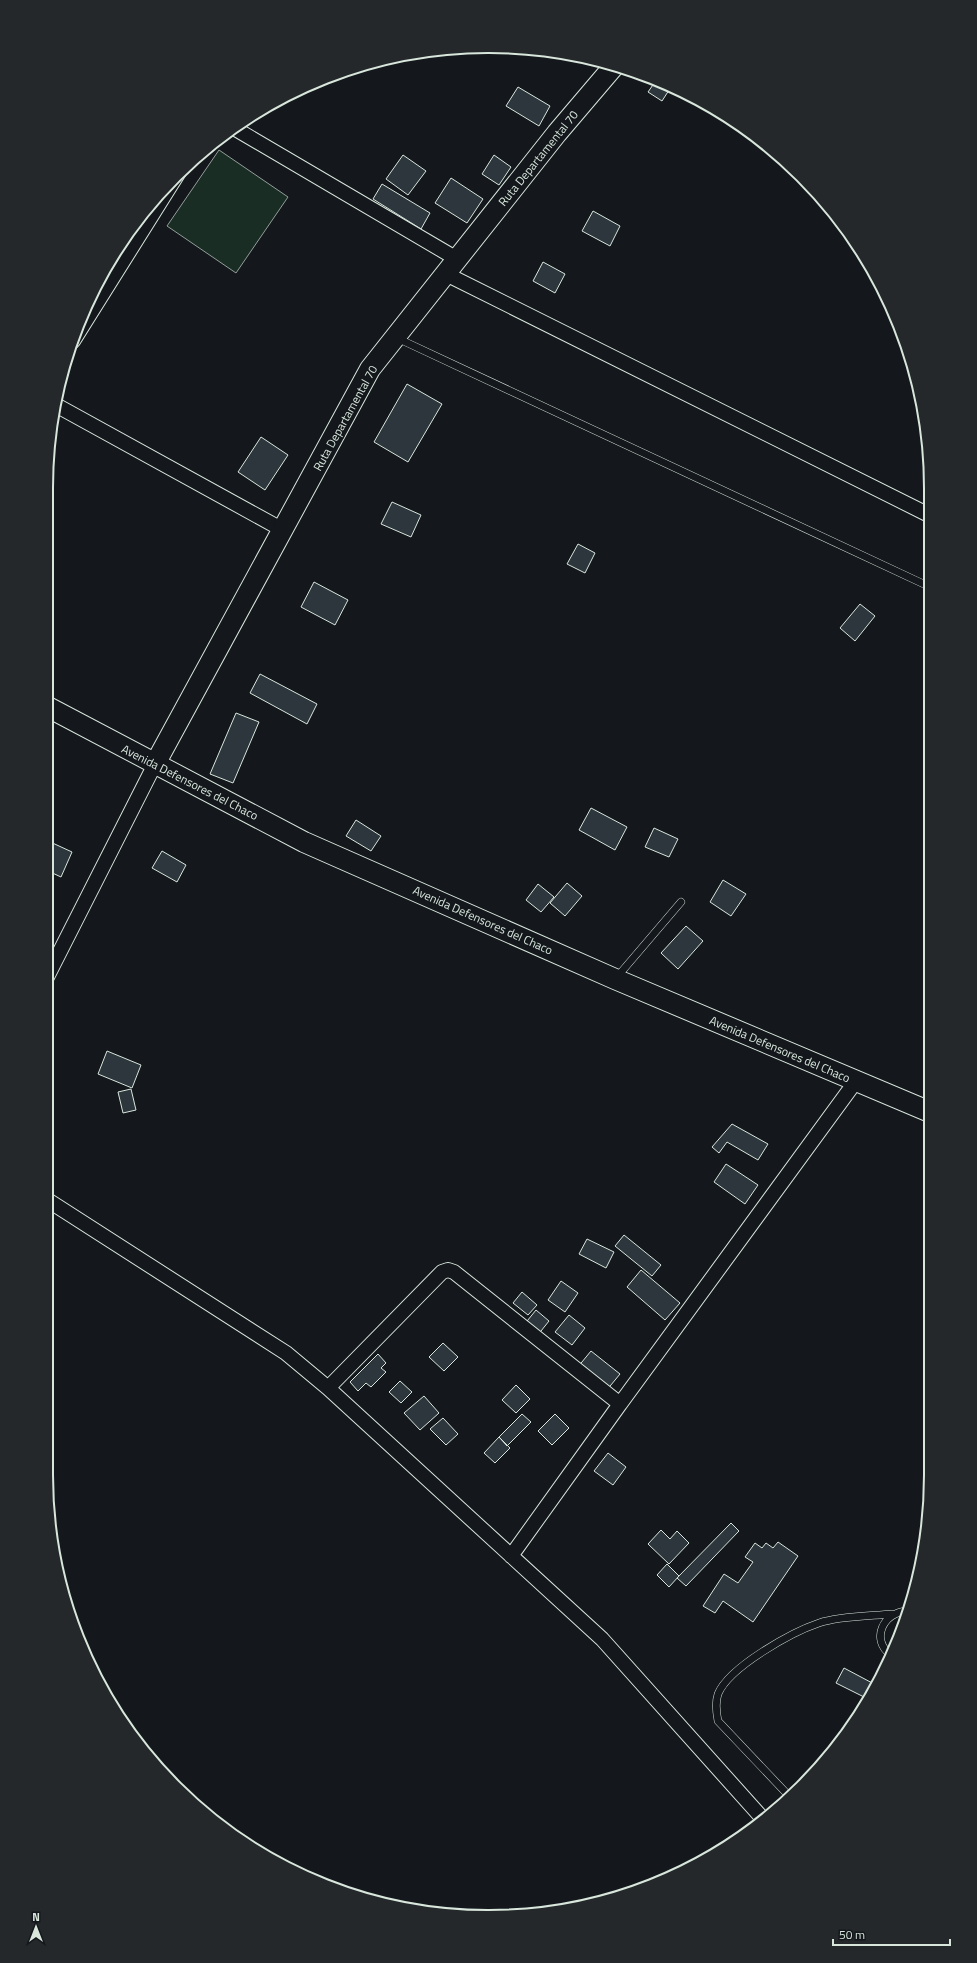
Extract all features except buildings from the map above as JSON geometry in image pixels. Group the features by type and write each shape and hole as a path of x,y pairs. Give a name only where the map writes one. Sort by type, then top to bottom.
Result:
{"main road":[{"name":"Ruta Departamental 70","path":"155,764 370,369 557,133 610,71"},
{"name":"Avenida Defensores del Chaco","path":"53,710 304,842 615,979 856,1081 924,1107"}],"street":[{"path":"239,131 451,267 924,512"},
{"path":"89,315 160,202"},
{"path":"60,408 283,530"},
{"path":"53,965 155,764"},
{"path":"511,1556 856,1081"},
{"path":"53,1203 286,1353 328,1388 602,1639 760,1815"},
{"path":"328,1388 442,1272 448,1270 454,1272 620,1404"}],"lane":[{"path":"395,337 924,584"},
{"path":"615,979 681,902"},
{"path":"786,1792 718,1721 716,1705 719,1692 734,1671 786,1637 820,1622 902,1612"},
{"path":"887,1650 883,1645 881,1636 882,1628 886,1620 892,1614"}],"green space":[{"path":"219,150 288,197 236,273 167,226"}]}
